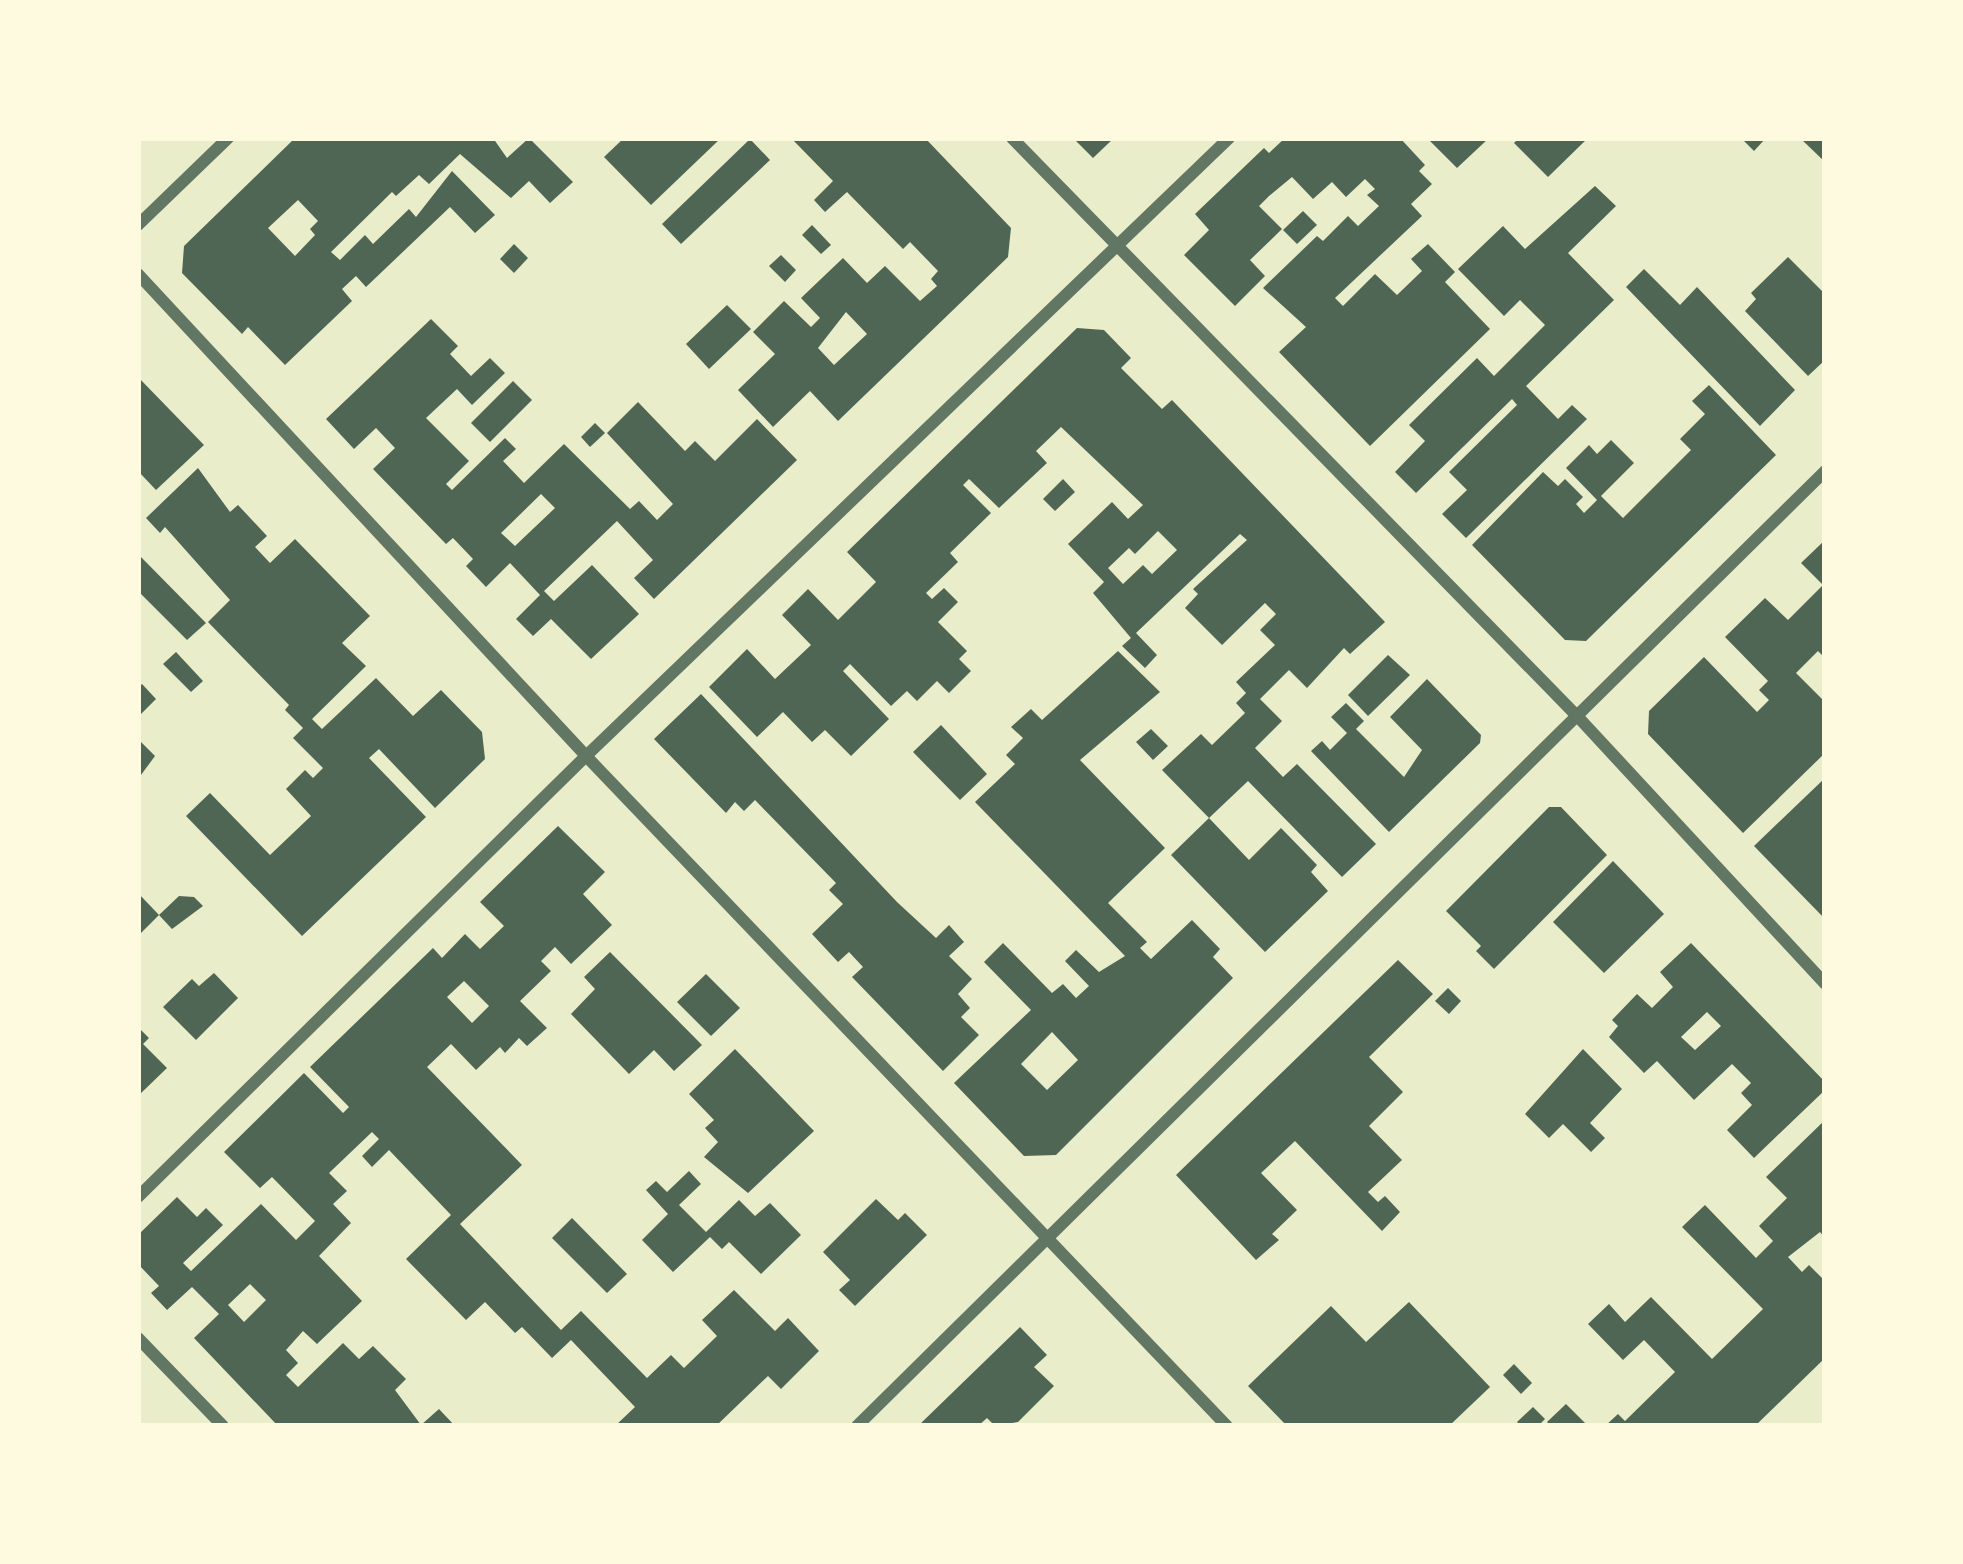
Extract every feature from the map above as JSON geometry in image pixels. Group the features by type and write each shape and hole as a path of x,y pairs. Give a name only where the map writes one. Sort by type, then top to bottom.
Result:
{"street":[{"path":"138,225 229,138"},
{"path":"1012,138 1579,718 1825,984"},
{"path":"138,1197 586,756 1229,138"},
{"path":"138,274 586,756 1227,1426"},
{"path":"857,1426 1825,471"},
{"path":"138,1338 223,1426"}],"building":[{"path":"295,138 493,138 507,158 529,138 573,182 550,203 529,181 511,198 460,154 429,184 419,175 396,196 392,192 331,252 340,260 365,235 373,244 409,209 416,217 452,171 495,215 475,233 450,207 366,287 356,276 342,289 352,301 285,365 248,327 242,334 182,273 184,246","holes":["298,200 318,221 310,229 315,235 295,256 268,228"]},
{"path":"624,138 721,138 651,205 604,157"},
{"path":"791,138 925,138 1011,228 1008,257 838,421 810,391 773,427 738,390 775,354 753,332 784,301 811,327 820,318 801,298 843,258 867,283 885,266 920,301 937,286 931,279 938,271 910,242 903,249 847,192 825,212 814,200 833,181","holes":["846,312 867,334 834,365 818,348"]},
{"path":"1073,138 1114,138 1093,158"},
{"path":"1285,138 1400,138 1425,165 1419,171 1432,184 1411,204 1422,216 1335,298 1343,306 1375,274 1397,295 1422,271 1411,259 1428,244 1455,272 1445,282 1490,329 1370,446 1279,352 1306,327 1263,288 1317,236 1323,241 1348,216 1358,226 1379,206 1367,195 1375,189 1365,179 1346,197 1332,182 1313,199 1292,177 1269,196 1259,206 1282,229 1250,260 1265,276 1235,306 1184,255 1209,230 1195,214 1264,148 1269,153"},
{"path":"1427,138 1489,138 1457,168"},
{"path":"1519,138 1588,138 1548,177 1514,143"},
{"path":"1741,138 1766,138 1754,151"},
{"path":"1800,138 1825,138 1825,162"},
{"path":"750,139 770,160 681,244 662,224"},
{"path":"1595,186 1616,206 1568,253 1614,300 1526,386 1558,419 1572,405 1587,419 1466,538 1442,514 1467,490 1449,472 1517,405 1512,399 1416,493 1395,472 1425,441 1409,425 1477,358 1494,376 1545,325 1520,300 1504,316 1458,269 1503,226 1525,249"},
{"path":"1303,211 1317,225 1297,244 1283,230"},
{"path":"812,225 831,245 821,254 802,235"},
{"path":"514,244 528,258 514,273 500,259"},
{"path":"781,255 796,270 785,282 769,266"},
{"path":"1788,257 1825,294 1825,360 1808,376 1745,311 1756,299 1751,293"},
{"path":"1644,269 1680,305 1697,287 1795,390 1760,426 1626,287"},
{"path":"727,305 751,329 709,369 686,344"},
{"path":"431,319 458,346 450,354 471,376 490,358 505,373 472,405 457,389 426,418 469,461 446,484 452,490 505,438 516,449 503,461 524,483 564,444 630,509 639,501 657,520 673,504 607,433 638,402 685,451 695,441 715,461 757,419 797,460 654,599 634,578 653,560 617,521 544,591 554,601 592,565 639,614 591,659 551,619 533,636 516,619 540,595 510,563 486,587 466,566 473,559 453,538 446,544 373,469 395,448 376,428 354,449 326,419","holes":["541,494 555,508 515,546 501,533"]},
{"path":"1077,328 1104,330 1131,358 1121,368 1162,409 1172,400 1385,622 1350,654 1344,648 1307,688 1289,670 1260,699 1282,721 1255,748 1283,777 1297,764 1376,844 1342,877 1248,781 1209,818 1162,770 1201,734 1212,745 1245,713 1236,703 1246,693 1236,682 1275,645 1260,630 1276,614 1265,603 1222,645 1185,608 1198,594 1193,589 1247,540 1240,534 1136,633 1157,655 1145,668 1122,646 1131,638 1093,593 1104,582 1068,544 1112,502 1128,519 1143,505 1061,427 1036,451 1047,463 999,508 969,479 963,485 991,513 950,553 958,562 926,593 932,599 944,588 958,602 938,622 967,651 959,659 971,671 949,693 937,681 917,701 907,691 891,706 850,664 843,671 889,719 851,756 825,730 812,742 783,712 757,737 709,687 747,649 775,679 811,645 782,615 808,589 838,620 876,582 847,552","holes":["1158,531 1177,550 1152,574 1143,565 1123,584 1108,568 1129,548 1135,554"]},
{"path":"138,377 204,445 156,490 138,471"},
{"path":"513,381 532,400 490,442 471,423"},
{"path":"1709,385 1776,455 1586,641 1565,640 1472,545 1543,472 1558,486 1565,479 1583,497 1576,504 1584,513 1597,500 1566,468 1589,445 1597,454 1611,440 1634,463 1601,496 1623,518 1691,450 1680,439 1705,414 1692,401"},
{"path":"595,423 605,433 590,447 581,437"},
{"path":"198,468 230,512 238,505 267,536 255,547 270,563 295,539 370,616 342,643 366,666 312,719 322,729 376,678 413,716 441,690 482,732 485,759 435,808 379,749 369,758 426,817 302,936 186,816 210,793 270,855 311,816 286,789 305,770 313,778 323,768 293,738 303,728 285,710 289,705 208,622 230,600 165,527 160,533 146,518"},
{"path":"1063,479 1075,492 1055,511 1043,499"},
{"path":"1825,540 1825,658 1818,651 1796,673 1825,702 1825,753 1743,833 1648,734 1649,711 1704,657 1757,712 1769,700 1759,690 1768,681 1725,637 1765,598 1788,620 1823,585 1801,563"},
{"path":"138,554 206,623 187,640 138,591"},
{"path":"1118,651 1160,692 1080,760 1165,848 1108,903 1147,942 1140,948 1151,959 1192,920 1220,949 1213,957 1233,978 1056,1155 1024,1156 954,1083 1031,1010 984,962 1003,943 1052,993 1063,984 1076,998 1089,986 1065,961 1076,950 1099,972 1125,956 975,802 1015,764 1006,755 1023,738 1011,727 1031,709 1042,720","holes":["1052,1032 1078,1060 1047,1090 1021,1064"]},
{"path":"176,652 203,681 191,692 163,664"},
{"path":"1388,655 1410,675 1368,716 1348,695"},
{"path":"1427,679 1481,735 1480,743 1389,832 1311,751 1322,741 1330,750 1347,733 1331,717 1346,703 1364,721 1356,729 1404,777 1422,750 1390,717"},
{"path":"142,684 156,699 138,717 138,688"},
{"path":"701,694 897,902 936,938 949,925 964,942 949,956 972,979 958,994 970,1008 961,1017 979,1035 943,1071 852,977 863,967 849,952 838,962 812,934 843,904 829,890 836,883 755,800 744,811 735,802 726,813 654,739"},
{"path":"941,725 987,774 960,800 913,752"},
{"path":"1151,729 1168,746 1153,760 1136,742"},
{"path":"138,739 155,756 138,779"},
{"path":"1825,778 1825,919 1754,846"},
{"path":"1549,807 1561,807 1607,855 1494,969 1476,951 1481,946 1446,911"},
{"path":"1209,818 1249,860 1281,828 1317,865 1311,872 1328,891 1265,952 1171,855"},
{"path":"558,826 605,872 583,894 612,925 571,964 555,947 541,961 551,971 520,1001 547,1028 527,1046 519,1038 505,1053 500,1047 476,1070 451,1044 427,1067 522,1165 460,1224 561,1330 581,1311 647,1378 671,1355 684,1368 717,1336 702,1320 734,1290 775,1331 788,1318 819,1351 781,1389 768,1376 716,1426 615,1426 635,1407 571,1340 552,1358 522,1327 515,1333 485,1302 466,1320 406,1259 451,1215 389,1150 372,1167 362,1156 379,1139 372,1132 329,1173 347,1191 333,1204 351,1223 319,1256 362,1301 317,1344 303,1331 286,1350 298,1363 286,1375 298,1387 343,1343 359,1359 373,1346 406,1379 395,1390 421,1425 439,1409 455,1426 278,1426 194,1338 219,1314 192,1287 167,1310 151,1293 159,1286 138,1264 138,1235 177,1197 197,1217 206,1208 223,1225 183,1263 191,1271 261,1204 296,1240 315,1221 272,1177 260,1188 224,1152 304,1073 343,1113 349,1107 310,1067 433,948 442,958 465,934 480,949 504,926 480,902","holes":["464,981 489,1006 472,1023 447,997","250,1284 266,1300 244,1322 228,1305"]},
{"path":"1613,861 1664,914 1604,973 1553,922"},
{"path":"138,893 159,915 138,936"},
{"path":"179,896 194,897 203,906 172,929 159,915"},
{"path":"1691,943 1825,1082 1825,1090 1754,1158 1727,1130 1752,1105 1741,1093 1751,1083 1732,1064 1694,1100 1657,1061 1644,1073 1609,1037 1618,1026 1612,1020 1637,994 1652,1008 1673,987 1660,972","holes":["1707,1012 1721,1026 1695,1050 1681,1037"]},
{"path":"610,952 702,1045 674,1071 654,1050 629,1074 571,1014 595,989 584,977"},
{"path":"1398,960 1433,994 1369,1057 1403,1092 1369,1126 1402,1160 1368,1192 1378,1202 1385,1196 1400,1212 1382,1231 1295,1141 1261,1173 1297,1210 1272,1234 1279,1240 1256,1260 1176,1175"},
{"path":"214,973 238,998 196,1040 163,1007 192,979 199,986"},
{"path":"706,974 740,1008 711,1036 677,1002"},
{"path":"1448,988 1461,1001 1449,1014 1435,1001"},
{"path":"138,1027 149,1038 143,1044 167,1068 138,1096"},
{"path":"735,1049 814,1131 748,1193 704,1157 718,1142 705,1128 714,1120 689,1094"},
{"path":"1583,1049 1622,1089 1590,1123 1605,1138 1591,1152 1563,1124 1549,1138 1525,1114"},
{"path":"1825,1120 1825,1238 1820,1232 1788,1257 1802,1272 1809,1265 1825,1281 1825,1358 1755,1426 1605,1426 1618,1414 1625,1421 1675,1372 1644,1340 1623,1360 1588,1324 1609,1304 1625,1322 1651,1297 1712,1359 1763,1309 1682,1227 1705,1205 1756,1258 1773,1241 1759,1226 1787,1198 1766,1177"},
{"path":"689,1171 701,1184 679,1205 706,1232 739,1200 755,1216 770,1203 801,1235 761,1274 729,1242 722,1249 710,1237 673,1272 642,1240 668,1214 646,1190 656,1181 667,1192"},
{"path":"876,1199 898,1220 905,1213 927,1235 855,1306 839,1290 850,1280 823,1252"},
{"path":"572,1218 627,1274 607,1293 552,1238"},
{"path":"1409,1302 1490,1387 1449,1426 1287,1426 1248,1386 1331,1306 1366,1342"},
{"path":"1020,1327 1047,1355 1034,1367 1054,1386 1018,1422 995,1426 987,1418 978,1426 918,1426"},
{"path":"1514,1364 1532,1383 1521,1394 1503,1375"},
{"path":"1566,1404 1588,1426 1547,1422"},
{"path":"1533,1407 1545,1419 1538,1426 1521,1426 1517,1422"}]}
